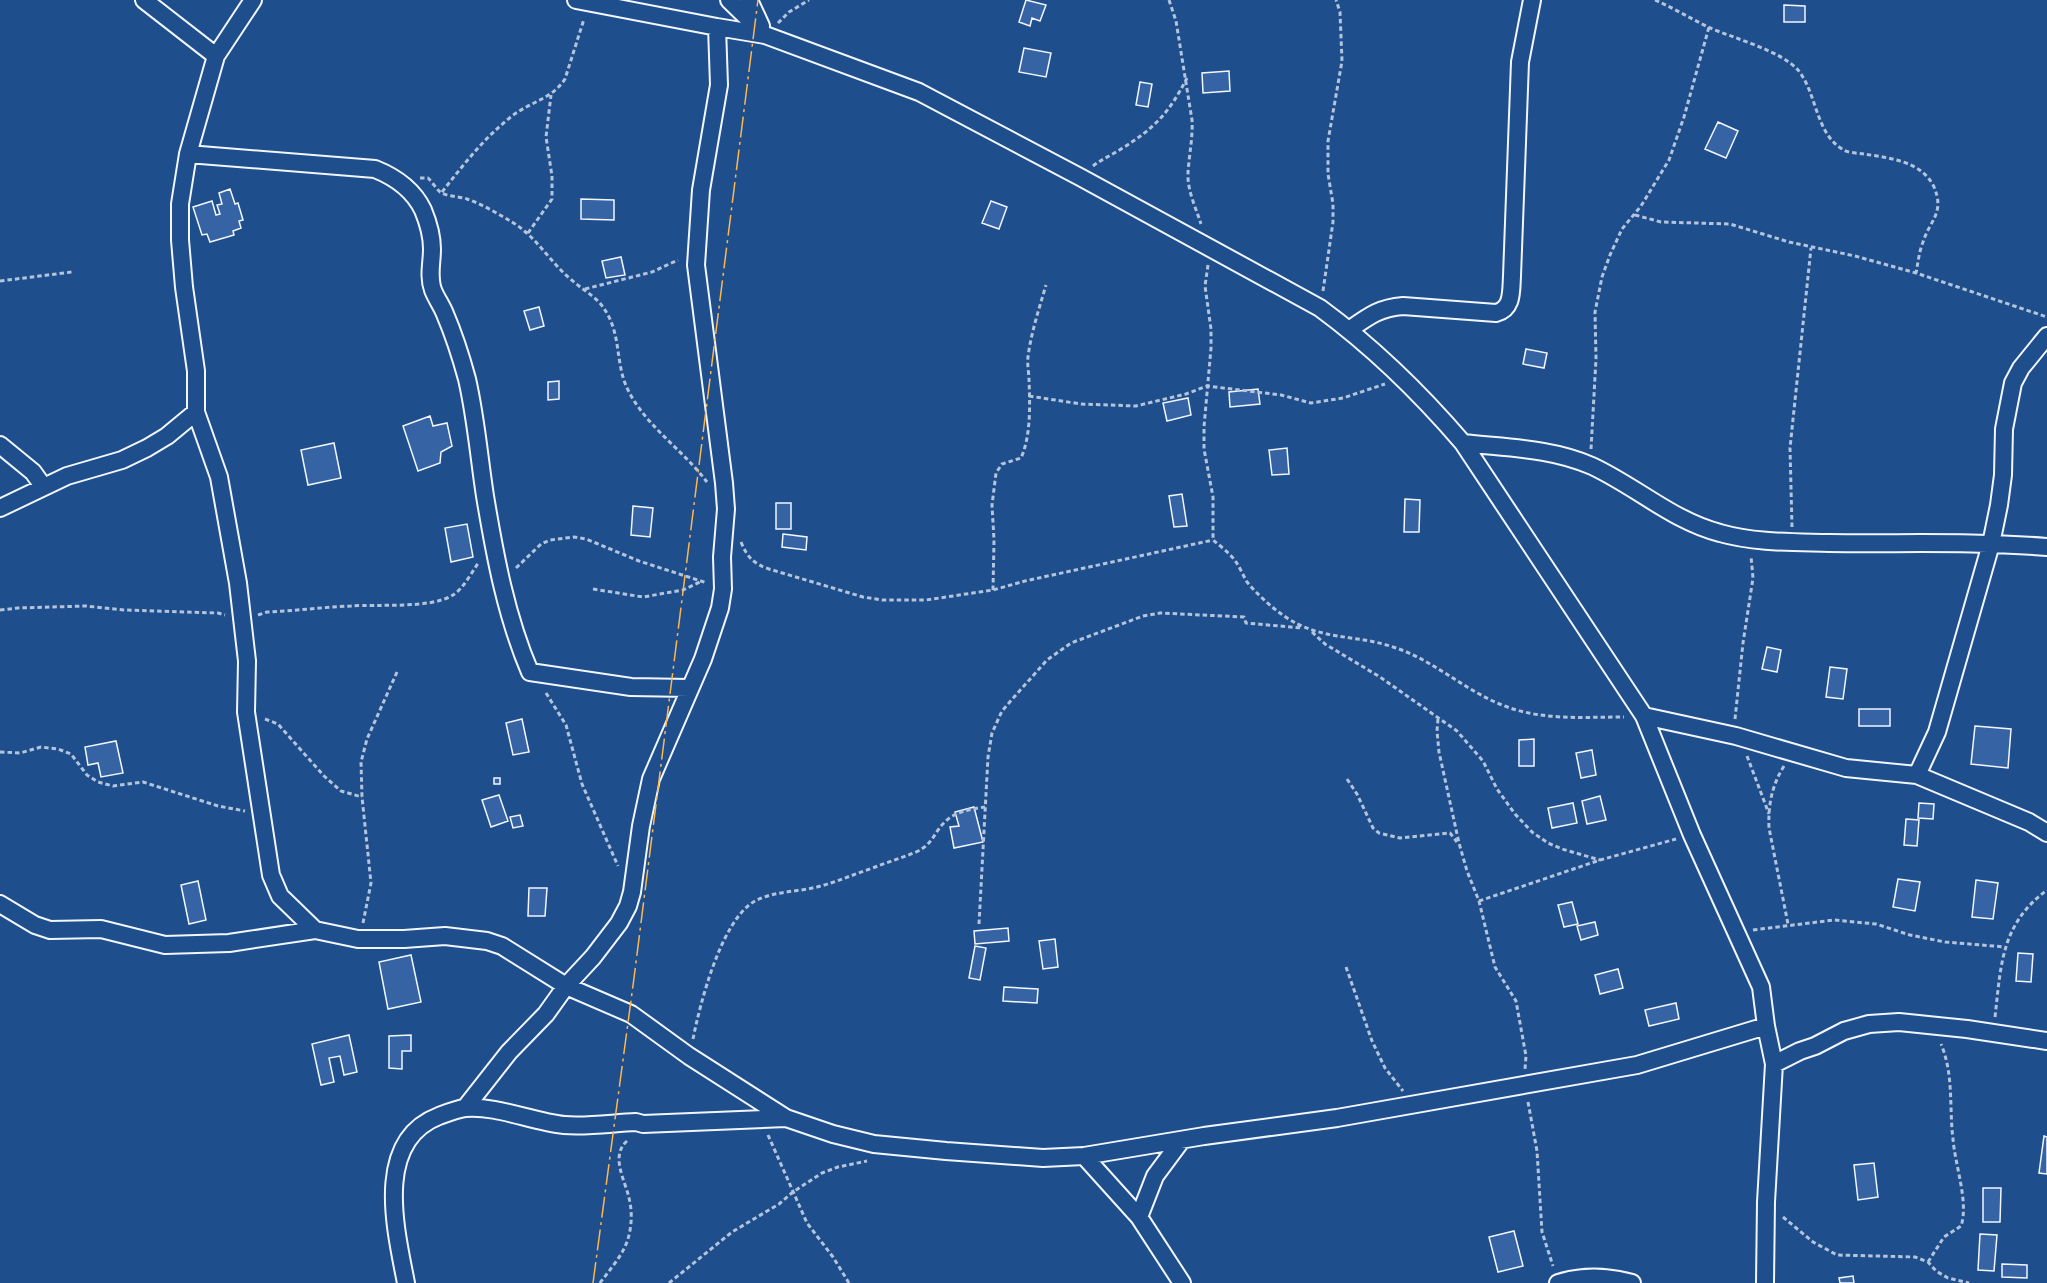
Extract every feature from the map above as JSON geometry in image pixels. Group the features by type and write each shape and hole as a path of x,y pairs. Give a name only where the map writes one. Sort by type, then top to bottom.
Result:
{"street":[{"path":"144,0 216,56"},
{"path":"253,0 216,56 188,154 180,204 180,240 196,371 196,412 219,477 231,533 247,661 246,712 271,875 280,896 315,930"},
{"path":"729,0 765,35"},
{"path":"749,0 765,35"},
{"path":"1349,330 1373,312 1388,308 1403,306 1496,314 1508,307 1512,276 1520,62 1532,0"},
{"path":"582,1 765,35 919,92 1320,308 1349,330 1436,412 1463,443 1644,717 1692,835 1761,987 1774,1064 1766,1202 1765,1283"},
{"path":"465,1108 509,1052 546,1014 566,986 593,957 619,923 632,892 641,826 651,779 703,659 720,608 723,589 723,540 726,509 700,303 696,246 701,190 718,85 717,27"},
{"path":"188,154 375,169 395,178 416,198 428,223 431,238 430,277 433,291 445,313 466,377 500,578 514,631 530,672 631,687 689,688"},
{"path":"1917,775 1937,732 1991,544 2003,475 2004,429 2013,383 2021,368 2047,336"},
{"path":"0,508 67,476 130,456 167,436 196,412"},
{"path":"1463,443 1538,451 1590,465 1630,486 1676,516 1722,534 1793,542 1867,544 1959,542 2047,547"},
{"path":"0,445 33,472 43,486"},
{"path":"1644,717 1736,736 1846,768 1917,775 2029,822 2047,833"},
{"path":"0,904 35,925 50,930 101,929 165,945 229,943 315,930 358,939 445,936 487,941 502,946 566,986 631,1014 689,1056 786,1118 833,1134 874,1144 1043,1158 1084,1156 1227,1132 1337,1118 1523,1086 1637,1065 1766,1026"},
{"path":"1774,1064 1844,1031 1869,1024 1899,1022 2047,1041"},
{"path":"406,1283 394,1210 393,1187 402,1152 413,1133 427,1121 465,1108 505,1112 563,1125 583,1126 636,1122 643,1124 695,1120 786,1118"},
{"path":"1138,1217 1155,1176 1181,1141"},
{"path":"1084,1156 1138,1217 1182,1283"},
{"path":"1558,1283 1596,1276 1616,1278 1632,1283"}],"path":[{"path":"765,35 789,12 809,0"},
{"path":"1168,0 1176,21 1187,78 1193,135 1188,174 1189,189 1211,248 1205,286 1211,329 1204,449 1213,497 1213,540 1235,560 1247,581 1261,597 1304,628"},
{"path":"1320,308 1333,222 1333,204 1328,174 1328,141 1342,61 1341,21 1336,0"},
{"path":"1655,0 1709,27 1777,56 1797,69 1806,84 1824,128 1843,150 1892,158 1928,176 1934,187 1939,209 1922,243 1916,273"},
{"path":"442,193 488,136 521,109 551,95 566,79 582,1"},
{"path":"1590,465 1596,358 1594,332 1602,277 1622,229 1670,160 1709,27"},
{"path":"1080,177 1159,121 1187,78"},
{"path":"528,233 552,199 552,176 546,137 551,95"},
{"path":"395,178 428,178 442,193 467,199 511,222 528,233 550,260 600,303 616,335 619,361 627,389 636,405 664,438 700,473 726,509"},
{"path":"1634,214 1661,222 1730,224 1771,238 1855,256 1916,273 2047,317"},
{"path":"585,289 652,272 687,255 696,246"},
{"path":"1793,542 1790,448 1811,248"},
{"path":"0,281 72,272"},
{"path":"993,590 992,506 996,473 1002,464 1021,458 1023,454 1029,396 1028,359 1046,285"},
{"path":"1029,396 1081,404 1136,406 1208,386 1281,395 1311,403 1343,398 1401,379"},
{"path":"500,578 520,565 541,544 550,540 574,537 586,539 639,561 723,589"},
{"path":"1746,537 1750,548 1753,578 1736,698 1736,736 1749,761 1769,814"},
{"path":"741,540 746,556 758,565 863,597 882,600 926,600 993,590 1213,540"},
{"path":"0,610 86,606 218,614 243,620 267,612 418,604 452,596 460,589 480,561"},
{"path":"593,589 643,597 683,590 701,582"},
{"path":"979,924 990,745 992,733 1002,711 1047,660 1071,642 1143,616 1160,613 1244,617 1246,623 1304,628 1393,647 1429,664 1501,705 1531,714 1558,718 1644,717"},
{"path":"1311,630 1325,644 1380,677 1457,731 1483,761 1497,789 1532,832 1562,849 1600,860"},
{"path":"358,939 371,883 362,797 362,762 367,739 398,672"},
{"path":"530,672 544,688 566,725 582,784 607,845 632,892"},
{"path":"246,712 278,724 324,776 341,791 362,797"},
{"path":"1438,719 1439,752 1459,843 1479,901 1495,967 1516,1001 1520,1018 1526,1056 1523,1086 1532,1116 1537,1151 1542,1232 1558,1283"},
{"path":"0,752 20,753 41,747 58,749 71,754 87,775 98,782 113,786 143,782 261,817"},
{"path":"1788,924 1769,828 1769,814 1775,783 1793,752"},
{"path":"1347,779 1357,794 1373,828 1379,833 1400,838 1450,833 1459,843"},
{"path":"689,1056 698,1015 714,964 726,936 755,901 844,880 915,852 930,844 941,826 955,815 985,807"},
{"path":"1479,901 1600,860 1692,835"},
{"path":"1994,1034 2000,966 2005,947 2032,901 2047,890"},
{"path":"1736,933 1788,924 1834,920 1876,924 1925,938 2005,947"},
{"path":"1346,967 1372,1041 1385,1068 1413,1104"},
{"path":"1928,1262 1944,1237 1960,1226 1964,1210 1953,1139 1952,1097 1947,1060 1939,1039 1929,1025"},
{"path":"760,1120 807,1223 833,1257 849,1283"},
{"path":"600,1283 621,1254 629,1236 632,1217 619,1162 620,1152 622,1144 644,1129 643,1124"},
{"path":"669,1283 732,1232 779,1204 822,1173 870,1160"},
{"path":"1766,1202 1813,1242 1837,1255 1915,1257 1928,1262 1936,1271 1948,1278 1969,1283"}],"building":[{"path":"1026,0 1046,5 1040,21 1032,18 1030,26 1019,22"},
{"path":"1784,5 1805,6 1805,22 1784,22"},
{"path":"1024,48 1051,53 1046,77 1019,72"},
{"path":"1229,71 1230,91 1203,93 1202,73"},
{"path":"1140,82 1152,84 1148,107 1136,105"},
{"path":"1718,122 1738,131 1726,158 1705,149"},
{"path":"230,189 235,204 238,203 243,220 239,221 241,228 233,231 234,235 210,242 207,234 202,235 193,207 212,201 216,215 220,214 217,205 222,204 219,193"},
{"path":"581,199 614,200 614,220 581,219"},
{"path":"991,201 1007,207 999,229 982,223"},
{"path":"621,257 625,275 606,278 602,261"},
{"path":"539,307 544,326 530,330 524,311"},
{"path":"1526,349 1547,353 1544,368 1523,364"},
{"path":"559,381 559,399 548,400 548,382"},
{"path":"1258,389 1260,404 1230,407 1229,392"},
{"path":"1188,398 1191,415 1167,421 1163,403"},
{"path":"430,416 433,426 447,423 452,446 441,452 440,463 418,471 403,426"},
{"path":"334,443 341,478 308,485 301,450"},
{"path":"1287,448 1289,474 1272,475 1269,450"},
{"path":"1182,494 1187,526 1174,527 1169,496"},
{"path":"1405,499 1420,500 1419,532 1404,532"},
{"path":"776,503 791,503 791,529 776,529"},
{"path":"633,506 653,508 650,537 631,535"},
{"path":"467,524 473,557 451,562 445,528"},
{"path":"783,534 807,537 806,550 782,547"},
{"path":"1767,647 1781,650 1777,672 1762,669"},
{"path":"1830,667 1847,669 1843,699 1826,697"},
{"path":"1859,709 1890,709 1890,726 1859,726"},
{"path":"522,719 529,752 513,755 506,723"},
{"path":"1975,726 2011,729 2008,768 1971,764"},
{"path":"1534,739 1534,766 1519,766 1519,740"},
{"path":"116,741 123,773 101,777 98,763 88,765 85,747"},
{"path":"1592,750 1596,775 1581,778 1576,753"},
{"path":"494,778 500,778 500,784 494,784"},
{"path":"499,795 508,821 491,827 482,800"},
{"path":"1600,796 1606,820 1587,824 1582,801"},
{"path":"1573,803 1577,823 1552,828 1548,808"},
{"path":"1919,803 1934,804 1933,819 1918,818"},
{"path":"974,807 983,842 954,848 950,827 959,826 955,812"},
{"path":"520,815 523,826 513,828 510,817"},
{"path":"1906,819 1919,820 1917,846 1904,845"},
{"path":"1898,879 1920,882 1915,911 1893,907"},
{"path":"1976,880 1998,883 1993,919 1972,917"},
{"path":"198,881 206,920 189,924 181,885"},
{"path":"529,888 547,888 545,916 528,916"},
{"path":"1572,902 1578,924 1564,927 1558,905"},
{"path":"1595,922 1598,935 1581,940 1577,926"},
{"path":"1008,928 1009,941 975,944 974,931"},
{"path":"1055,939 1058,967 1043,969 1039,941"},
{"path":"975,946 986,948 980,980 969,978"},
{"path":"2018,953 2033,954 2031,982 2016,981"},
{"path":"411,955 421,1002 388,1009 379,962"},
{"path":"1618,969 1623,988 1600,994 1595,975"},
{"path":"1004,987 1038,989 1037,1003 1003,1001"},
{"path":"1676,1003 1679,1019 1649,1026 1645,1010"},
{"path":"349,1035 357,1072 344,1075 340,1056 329,1058 334,1082 321,1085 312,1044"},
{"path":"411,1035 411,1051 402,1051 402,1069 389,1068 389,1036"},
{"path":"2044,1136 2047,1137 2047,1174 2039,1173"},
{"path":"1874,1163 1878,1197 1858,1200 1854,1165"},
{"path":"1983,1188 2001,1188 2000,1222 1983,1222"},
{"path":"1514,1231 1523,1266 1498,1272 1489,1237"},
{"path":"1980,1234 1997,1235 1994,1271 1978,1270"},
{"path":"2002,1264 2027,1265 2027,1278 2002,1277"},
{"path":"1853,1276 1854,1283 1840,1283 1839,1278"}],"power":[{"path":"593,1283 758,0"}]}
